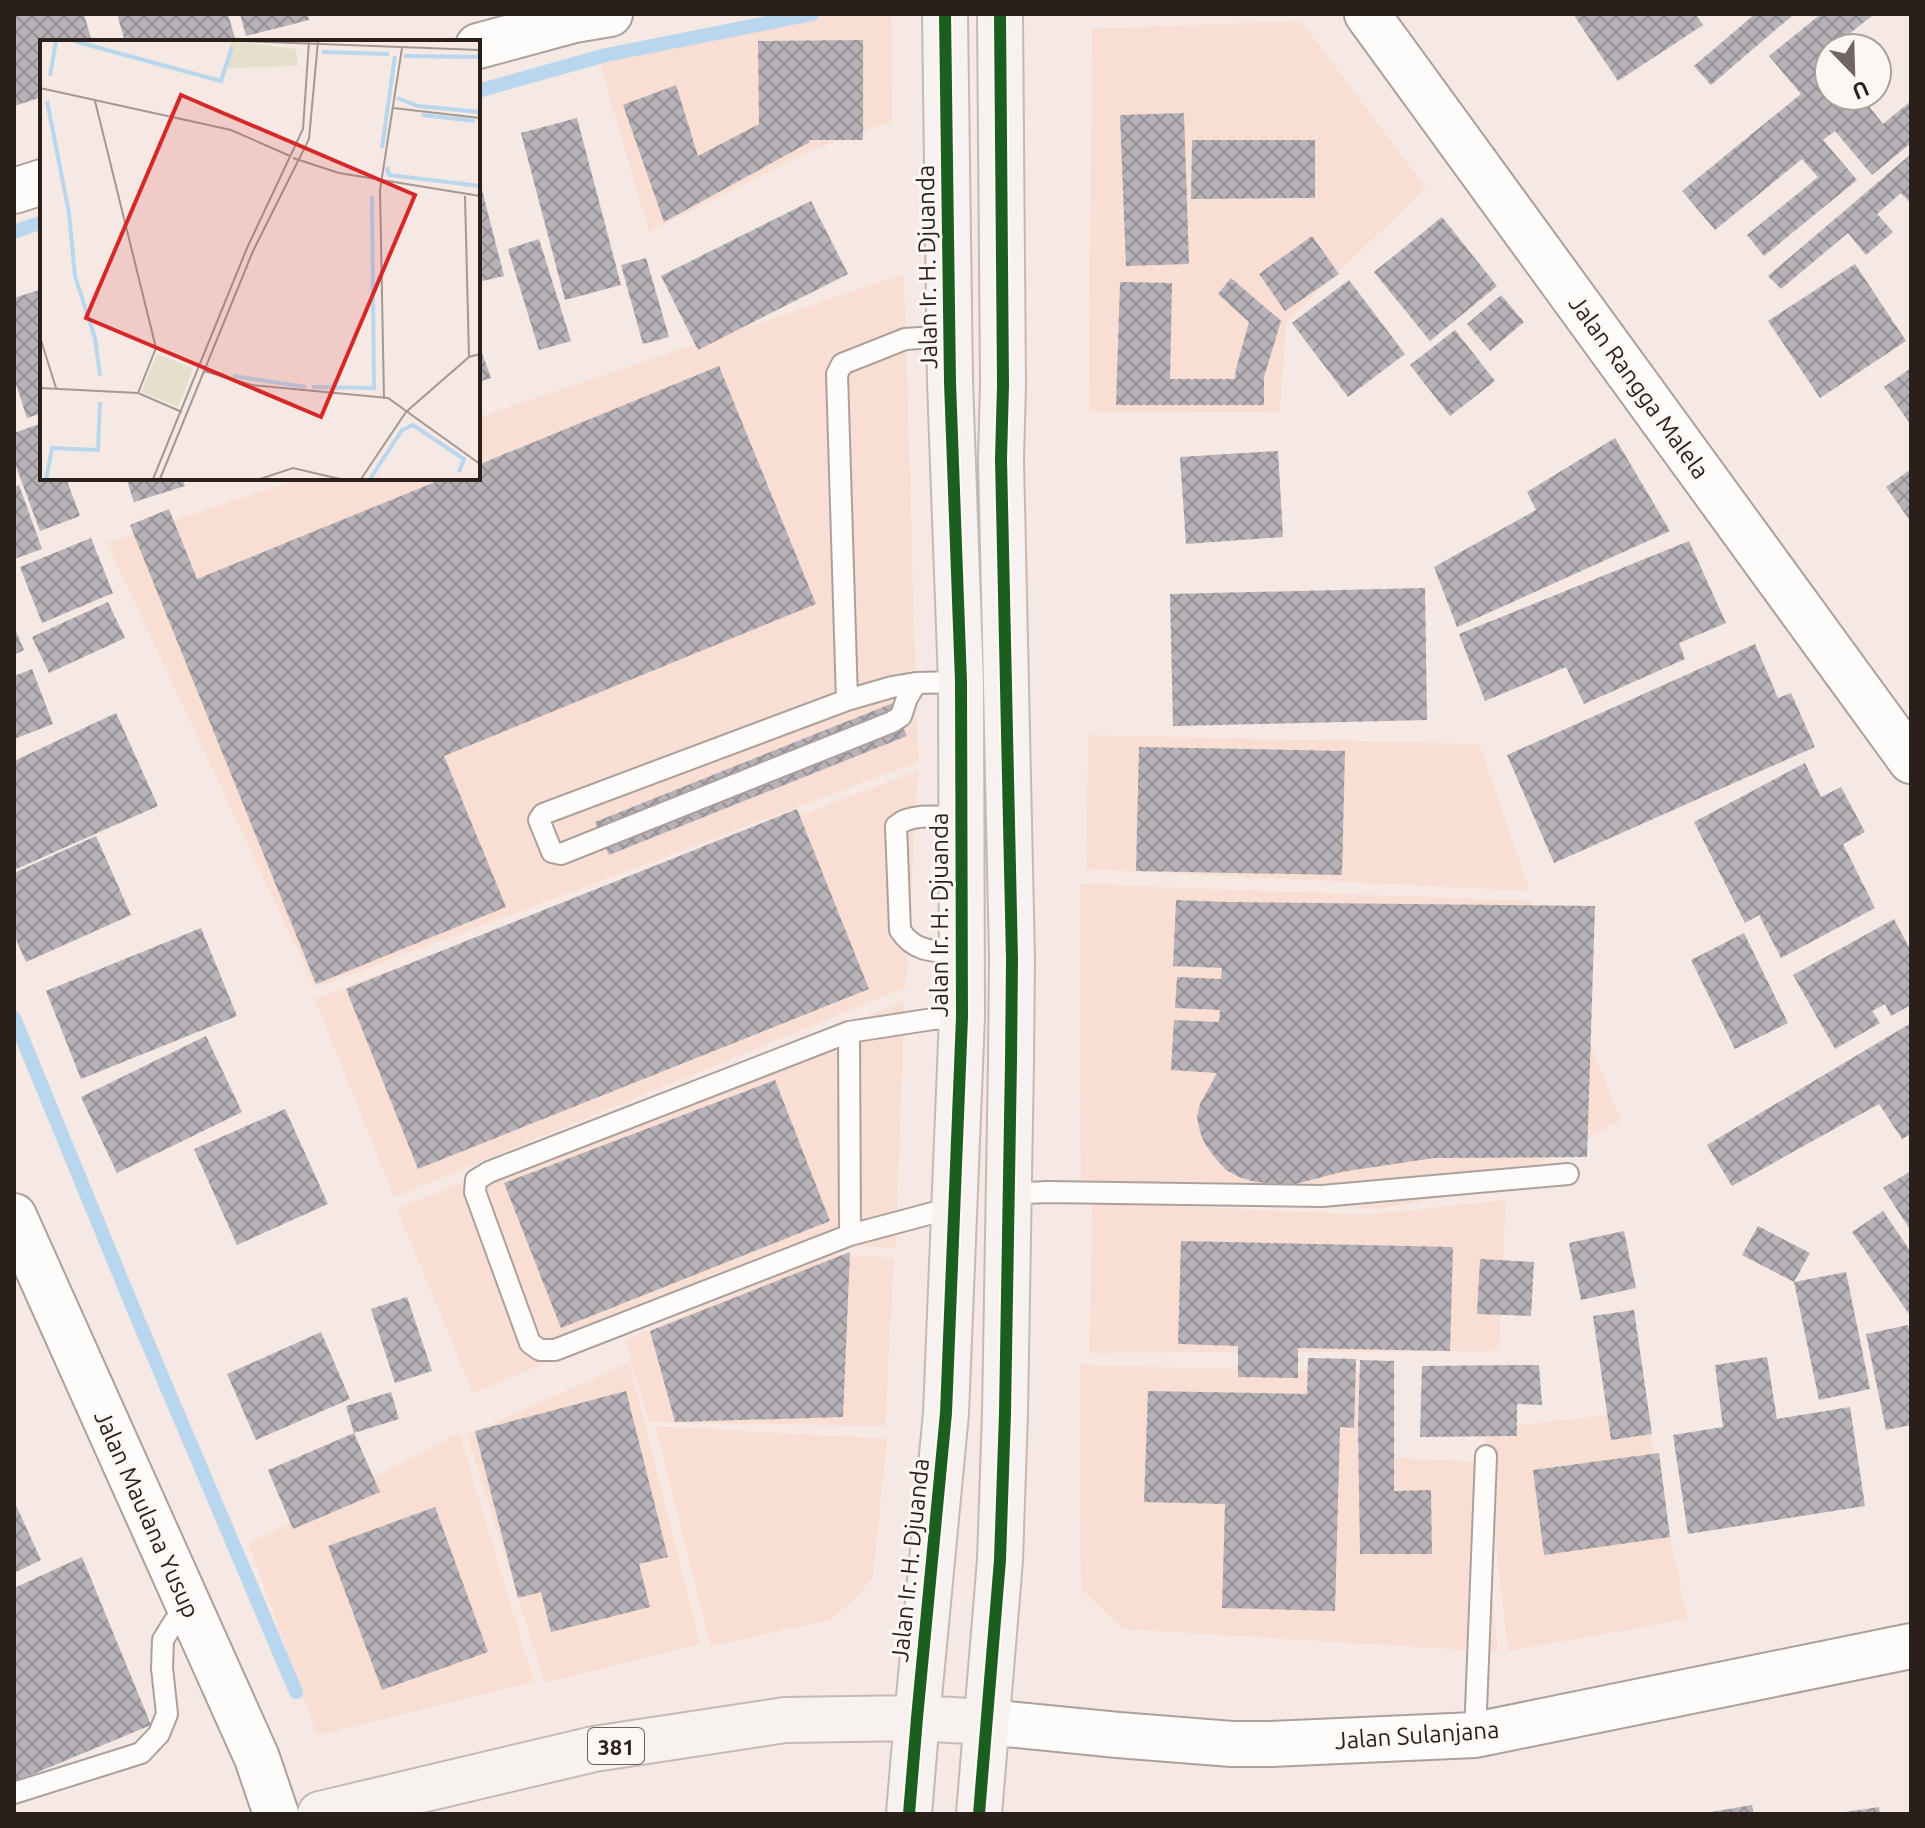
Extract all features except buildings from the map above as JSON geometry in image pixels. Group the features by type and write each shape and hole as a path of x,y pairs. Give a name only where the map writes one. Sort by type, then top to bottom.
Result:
{"main road":[{"name":"Jalan Ir. H. Djuanda","path":"909,1814 946,1413 962,1017 961,682 952,454 945,14"},
{"path":"979,1814 1000,1560 1012,959 1002,475 1000,14"},
{"name":"Jalan Sulanjana","path":"917,1718 986,1722"},
{"name":"381","path":"320,1814 443,1793 594,1749 785,1720 917,1718"}],"street":[{"path":"480,45 574,20 610,14"},
{"name":"Jalan Rangga Malela","path":"1367,14 1911,761"},
{"path":"14,191 40,183"},
{"name":"Jalan Maulana Yusup","path":"14,1216 257,1758 276,1814"},
{"name":"Jalan Sulanjana","path":"986,1722 1232,1744 1475,1735 1911,1646"}],"lane":[{"path":"847,700 837,374 842,364 905,339 950,336"},
{"path":"916,683 901,716 892,722 561,854 552,852 539,820 543,814 847,700 916,683 961,682"},
{"path":"961,818 913,818 903,820 896,826 900,930 917,948 963,953"},
{"path":"955,1207 850,1235 555,1350 540,1350 530,1343 475,1192 476,1180 489,1172 849,1032 962,1017"},
{"path":"849,1032 850,1235"},
{"path":"1008,1194 1322,1196 1568,1174"},
{"path":"1475,1735 1486,1456"},
{"path":"14,1793 141,1753 159,1734 167,1714 162,1668 163,1640 174,1622 189,1607"}],"shaded area":[{"path":"791,14 891,14 892,121 812,150 649,232 596,50"},
{"path":"1301,21 1426,188 1286,322 1280,412 1089,411 1092,29"},
{"path":"904,274 918,762 315,988 107,543 295,480 480,480 480,417"},
{"path":"1088,735 1479,744 1530,891 1086,869"},
{"path":"918,771 906,987 394,1197 315,999"},
{"path":"1080,884 1531,901 1621,1120 1492,1187 1379,1209 1081,1189"},
{"path":"904,1001 896,1248 831,1245 473,1393 397,1209"},
{"path":"1506,1200 1499,1351 1090,1353 1092,1202 1364,1215"},
{"path":"831,1254 894,1258 885,1426 649,1422 625,1340"},
{"path":"629,1363 700,1644 545,1683 467,1435"},
{"path":"1080,1365 1381,1373 1377,1457 1477,1462 1498,1652 1124,1629 1081,1589"},
{"path":"1645,1411 1687,1619 1508,1651 1483,1429"},
{"path":"655,1426 887,1439 873,1576 857,1597 830,1620 711,1646"},
{"path":"459,1433 534,1682 317,1735 249,1544"}],"waterway":[{"path":"480,90 606,55 812,14"},
{"path":"14,232 40,223"},
{"path":"14,1018 296,1692"}],"cycle path":[{"path":"909,1814 946,1413 962,1017 961,682 950,382 945,14"},
{"path":"979,1814 1000,1560 1011,1061 1012,959 1001,459 1000,14"}]}
